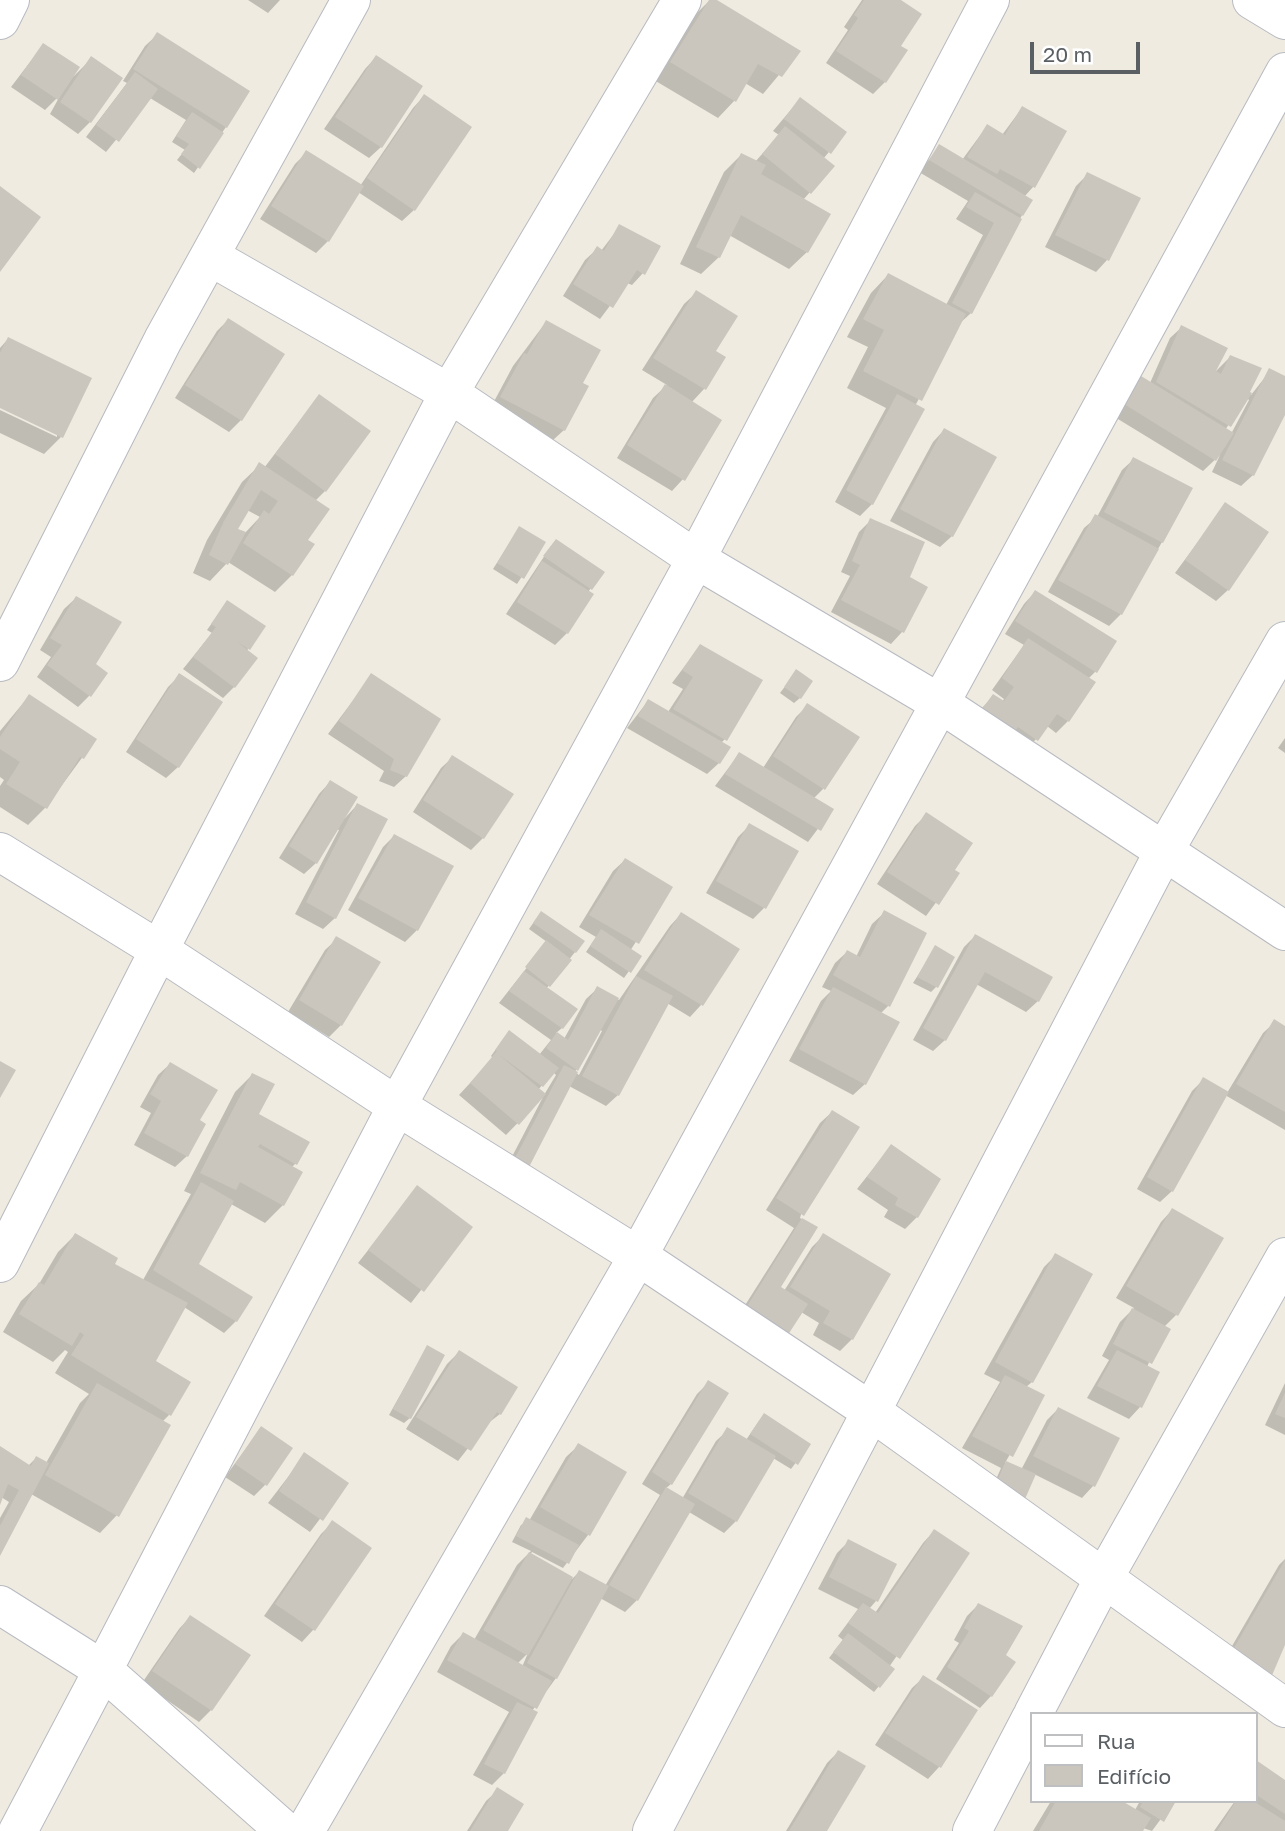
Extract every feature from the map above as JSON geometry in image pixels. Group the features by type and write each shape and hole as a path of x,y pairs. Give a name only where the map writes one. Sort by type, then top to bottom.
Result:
{"street":[{"path":"0,20 10,0"},
{"path":"0,662 163,341 351,0"},
{"path":"0,1263 159,950 449,393 682,0"},
{"path":"18,1831 397,1106 696,559 990,0"},
{"path":"1252,0 1285,20"},
{"path":"305,1831 638,1256 1285,72"},
{"path":"211,257 449,393 696,559 941,704 1285,931"},
{"path":"652,1831 1163,853 1285,641"},
{"path":"0,852 159,950 397,1106 638,1256 872,1412 1285,1708"},
{"path":"1034,1712 1105,1577 1285,1256"},
{"path":"0,1605 103,1670 285,1831"},
{"path":"972,1831 1030,1720"}],"building":[{"path":"709,0 717,0 801,51 782,77 758,64 736,102 670,62"},
{"path":"864,0 901,0 922,14 901,46 908,50 886,83 836,51 858,18 854,15"},
{"path":"157,32 250,91 227,128 133,69"},
{"path":"43,43 80,67 58,100 21,75"},
{"path":"376,55 423,86 382,148 335,117"},
{"path":"91,56 123,78 91,123 60,102"},
{"path":"135,72 158,89 119,142 96,125"},
{"path":"424,94 472,127 415,211 367,178"},
{"path":"800,97 847,132 831,154 784,119"},
{"path":"1022,106 1067,131 1035,188 1000,169 997,174 967,157 987,124 1005,135"},
{"path":"192,112 224,133 200,169 181,154 189,144 176,136"},
{"path":"785,126 835,166 811,194 762,154"},
{"path":"939,144 1033,200 1023,216 929,160"},
{"path":"306,150 364,186 329,242 271,206"},
{"path":"741,153 766,165 761,174 831,214 808,253 741,215 720,258 696,247"},
{"path":"1087,172 1141,198 1109,261 1055,235"},
{"path":"0,186 41,217 0,272"},
{"path":"975,192 1022,219 972,314 952,303 994,223 966,207"},
{"path":"619,224 661,246 645,275 637,270 613,308 573,284 597,246 604,251"},
{"path":"888,273 966,314 922,401 863,371 884,330 863,319"},
{"path":"696,290 738,316 716,351 726,357 706,390 653,358"},
{"path":"228,318 285,354 242,421 185,385"},
{"path":"546,320 601,350 583,383 589,386 565,431 500,397"},
{"path":"1181,325 1228,348 1216,371 1221,374 1230,355 1262,368 1250,392 1252,393 1231,427 1156,382"},
{"path":"8,337 92,378 63,438 0,408 0,353"},
{"path":"1269,368 1285,376 1285,415 1254,476 1222,460"},
{"path":"1141,376 1234,433 1216,461 1124,404"},
{"path":"665,384 722,420 685,481 627,445"},
{"path":"319,394 371,431 326,492 275,454"},
{"path":"897,394 925,409 873,505 846,490"},
{"path":"944,428 997,457 953,537 900,509"},
{"path":"1133,457 1193,488 1163,543 1104,512"},
{"path":"259,462 330,509 308,540 315,544 293,576 243,543 264,510 269,514 278,501 261,490 238,529 246,532 228,565 209,555 224,521"},
{"path":"1225,502 1269,532 1229,591 1185,560"},
{"path":"1095,514 1159,549 1122,615 1058,580"},
{"path":"870,518 925,542 910,577 928,587 904,633 841,600 860,565 852,561"},
{"path":"519,526 546,542 524,579 497,563"},
{"path":"556,539 605,572 592,590 543,556"},
{"path":"542,561 594,594 568,634 517,602"},
{"path":"1035,590 1117,641 1097,673 1015,621"},
{"path":"76,596 122,622 96,664 108,673 91,697 47,665 62,645 50,638"},
{"path":"227,600 266,626 250,650 236,641 258,658 235,688 193,657 216,627 211,624"},
{"path":"1028,638 1096,682 1069,722 1057,714 1038,741 1018,727 1012,736 980,712 993,694 1004,701 1014,687 1002,678"},
{"path":"700,644 763,680 727,741 673,709 693,677 682,670"},
{"path":"796,669 813,681 801,699 784,687"},
{"path":"179,673 223,702 179,768 136,739"},
{"path":"371,673 441,719 407,777 390,770 394,759 339,721"},
{"path":"29,694 97,739 84,759 80,757 47,809 6,784 20,762 0,749 0,737"},
{"path":"648,699 731,747 720,764 638,716"},
{"path":"807,703 860,737 825,790 773,756"},
{"path":"739,752 834,809 821,831 725,774"},
{"path":"452,755 514,794 484,839 423,800"},
{"path":"330,780 358,797 317,864 289,846"},
{"path":"357,803 388,819 336,919 306,902"},
{"path":"926,812 973,843 955,870 960,873 939,905 887,872"},
{"path":"749,823 799,851 766,909 716,881"},
{"path":"394,834 454,866 418,931 358,898"},
{"path":"625,858 673,887 639,944 589,915"},
{"path":"884,910 927,933 890,1007 833,975 847,950 860,957"},
{"path":"541,911 585,941 576,953 533,923"},
{"path":"681,912 740,949 703,1006 644,970"},
{"path":"601,929 642,956 631,973 590,946"},
{"path":"975,934 1053,977 1039,1002 985,972 946,1041 923,1028"},
{"path":"336,936 381,962 342,1026 299,1000"},
{"path":"546,940 572,960 550,987 525,967"},
{"path":"935,945 955,957 938,988 917,977"},
{"path":"524,971 578,1009 563,1029 509,991"},
{"path":"636,976 673,996 619,1096 582,1076"},
{"path":"597,986 619,998 578,1071 546,1048 557,1032 568,1040"},
{"path":"833,987 900,1022 866,1085 799,1049"},
{"path":"1274,1019 1285,1026 1285,1112 1236,1084"},
{"path":"509,1030 559,1068 543,1087 498,1054 546,1094 519,1125 470,1083 497,1051 495,1050"},
{"path":"0,1061 16,1070 0,1098"},
{"path":"170,1062 218,1090 200,1120 206,1124 188,1157 144,1133 161,1101 150,1094"},
{"path":"564,1065 578,1072 528,1169 513,1162"},
{"path":"252,1073 275,1084 259,1114 310,1142 297,1165 260,1144 258,1147 303,1172 284,1206 240,1182 236,1190 200,1173"},
{"path":"1203,1077 1229,1092 1173,1192 1147,1177"},
{"path":"832,1110 860,1127 804,1216 776,1198"},
{"path":"891,1144 941,1179 918,1218 895,1205 898,1198 867,1177"},
{"path":"201,1182 234,1201 199,1264 253,1297 237,1322 153,1270"},
{"path":"417,1185 473,1227 424,1292 368,1250"},
{"path":"1172,1208 1224,1238 1178,1316 1126,1286"},
{"path":"802,1218 818,1227 781,1287 808,1304 782,1344 741,1316"},
{"path":"75,1233 118,1258 115,1264 188,1303 156,1361 191,1382 171,1416 71,1355 84,1335 80,1332 72,1346 19,1314 39,1282 44,1285"},
{"path":"823,1233 891,1274 853,1340 823,1323 830,1311 790,1287"},
{"path":"1055,1253 1093,1274 1033,1383 995,1362"},
{"path":"1132,1308 1171,1329 1152,1364 1113,1344"},
{"path":"427,1345 445,1355 411,1419 393,1409"},
{"path":"459,1350 518,1387 501,1415 497,1412 471,1451 416,1417"},
{"path":"1117,1350 1160,1372 1142,1408 1097,1386"},
{"path":"1005,1375 1045,1395 1013,1457 972,1436"},
{"path":"708,1380 729,1393 672,1485 652,1472"},
{"path":"97,1383 171,1425 119,1517 45,1475"},
{"path":"1285,1393 1285,1418 1275,1414"},
{"path":"1058,1407 1120,1438 1095,1487 1033,1456"},
{"path":"764,1413 811,1444 798,1465 750,1434"},
{"path":"261,1426 293,1448 267,1486 235,1464"},
{"path":"727,1427 776,1456 737,1522 688,1493"},
{"path":"578,1443 627,1472 590,1536 540,1507"},
{"path":"0,1446 31,1466 36,1456 49,1463 0,1556 0,1526 19,1490 8,1484 0,1505"},
{"path":"304,1452 349,1483 323,1521 279,1491"},
{"path":"1006,1461 1036,1474 1018,1515 988,1501"},
{"path":"666,1487 695,1504 638,1601 609,1585"},
{"path":"526,1517 579,1545 569,1564 516,1536"},
{"path":"332,1520 372,1548 315,1631 275,1604"},
{"path":"934,1529 970,1553 900,1659 848,1623 863,1603 878,1613"},
{"path":"848,1539 897,1564 878,1602 829,1577"},
{"path":"529,1552 573,1577 528,1656 483,1630"},
{"path":"1285,1560 1285,1645 1267,1687 1227,1660"},
{"path":"579,1570 609,1586 557,1679 527,1663"},
{"path":"978,1603 1023,1626 1006,1655 1016,1662 992,1697 947,1667 969,1631 964,1628"},
{"path":"190,1615 251,1655 212,1711 152,1671"},
{"path":"463,1632 552,1681 537,1709 447,1660"},
{"path":"848,1633 895,1669 880,1688 833,1652"},
{"path":"923,1675 978,1710 941,1768 885,1733"},
{"path":"517,1702 538,1712 505,1774 484,1764"},
{"path":"838,1750 866,1766 827,1831 789,1831"},
{"path":"1257,1761 1285,1780 1285,1814 1257,1795"},
{"path":"497,1787 524,1804 508,1831 470,1831"},
{"path":"1055,1803 1125,1803 1151,1818 1143,1831 1039,1831"},
{"path":"1142,1803 1175,1803 1164,1822 1140,1807"},
{"path":"1235,1803 1256,1803 1285,1821 1285,1831 1217,1831"}]}
